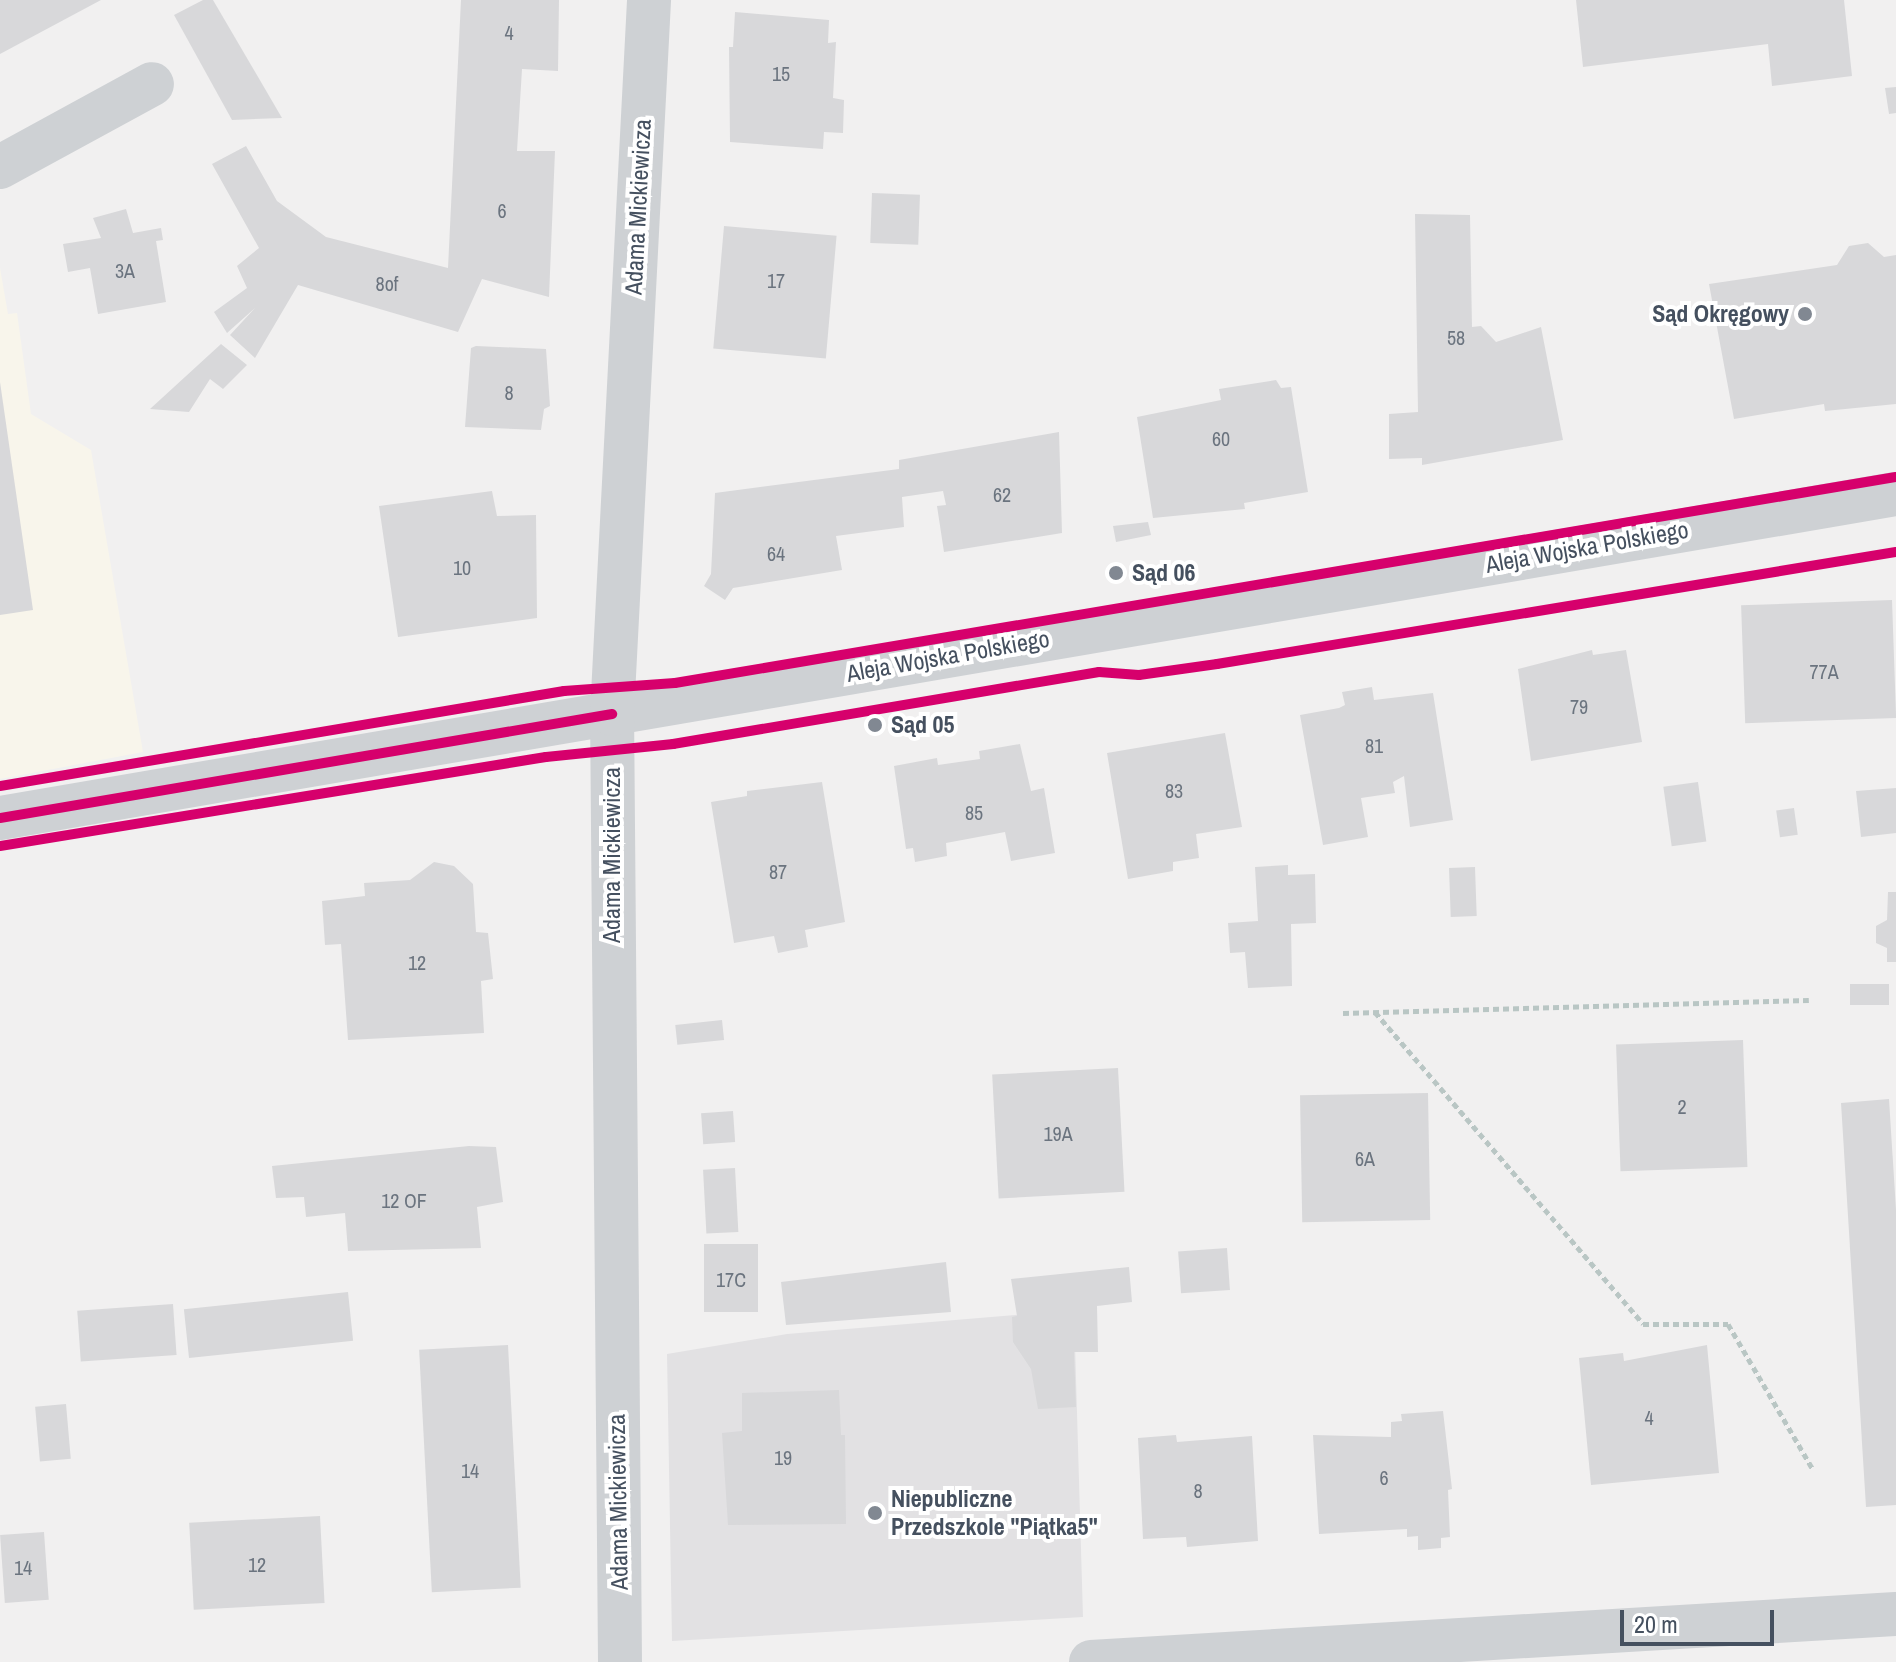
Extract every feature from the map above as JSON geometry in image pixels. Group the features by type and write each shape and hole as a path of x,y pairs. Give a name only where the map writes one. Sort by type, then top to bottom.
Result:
{"street":[{"name":"Adama Mickiewicza","path":"620,1662 612,714 649,0"},
{"path":"0,167 152,84"},
{"name":"Aleja Wojska Polskiego","path":"0,818 1896,494"},
{"path":"1091,1662 1896,1614"}],"path":[{"path":"1343,1013 1809,1000"},
{"path":"1375,1012 1643,1324 1728,1324 1812,1468"}],"shaded area":[{"path":"0,268 8,314 17,313 31,414 91,450 143,752 0,779"},
{"name":"Niepubliczne Przedszkole \"Piątka5\"","path":"1074,1310 1083,1617 672,1641 667,1354 787,1334"}],"building":[{"path":"0,0 101,0 0,54"},
{"path":"203,0 213,0 282,118 232,120 174,15"},
{"path":"461,0 559,0 558,71 522,69 517,151 555,151 549,297 482,279 458,332 298,285 255,358 230,335 255,308 227,333 214,312 247,288 237,266 259,248 212,164 246,146 277,201 326,237 448,268"},
{"path":"1576,0 1844,0 1852,76 1772,86 1768,44 1583,67"},
{"path":"735,12 829,20 828,43 836,42 833,98 844,100 843,133 824,132 823,149 730,142 729,47 733,47"},
{"path":"1896,87 1896,113 1889,114 1885,88"},
{"path":"872,193 920,195 918,245 870,243"},
{"path":"126,209 133,233 161,228 163,240 156,241 166,302 98,314 90,268 68,272 63,244 101,238 93,218"},
{"path":"1415,214 1470,215 1472,327 1481,326 1496,342 1541,327 1563,440 1422,465 1422,458 1389,459 1389,414 1418,412"},
{"path":"724,226 837,236 826,358 713,349"},
{"name":"Sąd Okręgowy","path":"1868,243 1884,257 1896,255 1896,404 1825,411 1824,404 1734,419 1709,284 1837,265 1849,246"},
{"path":"221,344 247,365 223,389 210,379 189,412 150,409"},
{"path":"471,348 546,349 550,406 544,409 541,430 465,427"},
{"path":"1276,380 1281,388 1291,387 1308,492 1244,503 1245,509 1153,518 1137,417 1221,400 1219,389"},
{"path":"0,382 33,610 0,615"},
{"path":"1059,432 1062,533 944,552 937,506 946,505 943,491 902,497 904,527 836,536 842,570 733,588 725,600 704,586 711,574 715,493 899,469 899,460"},
{"path":"492,491 497,516 536,515 537,618 398,637 379,506"},
{"path":"1148,522 1151,535 1116,542 1113,526"},
{"path":"1892,600 1896,718 1745,723 1741,605"},
{"path":"1592,650 1593,655 1626,650 1642,742 1531,761 1518,669"},
{"path":"1372,687 1374,700 1433,693 1453,820 1410,827 1404,776 1393,782 1395,793 1361,798 1368,837 1323,845 1300,715 1339,708 1345,705 1342,692"},
{"path":"1225,733 1242,827 1196,834 1199,858 1173,862 1173,871 1128,879 1107,753"},
{"path":"1020,744 1031,791 1044,788 1055,853 1011,861 1005,832 946,843 947,856 915,862 913,848 906,849 894,766 937,758 938,765 980,759 979,751"},
{"path":"822,782 845,922 805,930 808,947 778,953 774,936 734,943 711,802 747,796 747,791"},
{"path":"1698,782 1706,841 1672,846 1663,787"},
{"path":"1896,788 1896,833 1861,837 1856,791"},
{"path":"1794,808 1798,835 1780,837 1776,811"},
{"path":"434,862 454,866 473,884 476,932 488,933 493,979 481,981 484,1033 348,1040 341,944 325,945 322,901 365,896 364,883 410,880"},
{"path":"1288,865 1288,875 1315,874 1316,923 1291,924 1292,986 1248,988 1245,952 1230,953 1228,923 1258,921 1255,867"},
{"path":"1475,867 1477,916 1451,917 1449,868"},
{"path":"1888,892 1896,892 1896,962 1887,962 1887,948 1876,943 1876,926 1887,920"},
{"path":"1850,984 1889,984 1889,1005 1850,1005"},
{"path":"722,1020 724,1040 677,1045 675,1025"},
{"path":"1743,1040 1747,1167 1621,1171 1616,1044"},
{"path":"1118,1068 1124,1192 999,1198 992,1075"},
{"path":"1428,1093 1430,1220 1302,1222 1300,1095"},
{"path":"1889,1099 1896,1210 1896,1505 1866,1507 1841,1103"},
{"path":"733,1111 735,1142 703,1144 701,1113"},
{"path":"469,1146 496,1147 503,1202 477,1207 481,1248 348,1251 345,1213 306,1217 304,1197 276,1198 272,1166"},
{"path":"735,1168 738,1232 706,1234 703,1170"},
{"path":"704,1244 758,1244 758,1312 704,1312"},
{"path":"1227,1248 1230,1290 1181,1293 1178,1251"},
{"path":"946,1262 951,1312 786,1325 781,1282"},
{"path":"1129,1267 1132,1302 1097,1306 1098,1352 1074,1352 1076,1407 1038,1409 1031,1369 1013,1342 1012,1317 1017,1316 1011,1279"},
{"path":"348,1292 353,1341 189,1358 184,1309"},
{"path":"173,1304 177,1355 81,1362 77,1311"},
{"path":"508,1345 521,1588 432,1592 419,1350"},
{"path":"1707,1345 1719,1473 1591,1485 1579,1358 1623,1353 1624,1361"},
{"path":"839,1390 841,1435 845,1435 846,1524 728,1525 722,1433 742,1431 742,1393"},
{"path":"66,1404 71,1459 40,1461 35,1407"},
{"path":"1443,1411 1452,1489 1448,1490 1450,1537 1441,1538 1441,1548 1418,1550 1418,1536 1407,1537 1407,1529 1319,1534 1313,1435 1391,1437 1391,1422 1402,1421 1401,1414"},
{"path":"1176,1435 1177,1442 1252,1436 1258,1541 1187,1547 1186,1537 1143,1539 1138,1438"},
{"path":"320,1516 325,1603 194,1610 189,1523"},
{"path":"44,1532 49,1600 5,1603 0,1535"}],"cycle path":[{"path":"0,786 564,691 675,683 1896,477"},
{"path":"0,846 546,757 673,744 1099,672 1139,675 1217,664 1896,552"},
{"path":"0,818 612,714"}],"place":[{"name":"Sąd Okręgowy","path":"1805,314"},
{"name":"Sąd 06","path":"1116,573"},
{"name":"Sąd 05","path":"875,725"},
{"name":"Niepubliczne Przedszkole \"Piątka5\"","path":"875,1513"}]}
